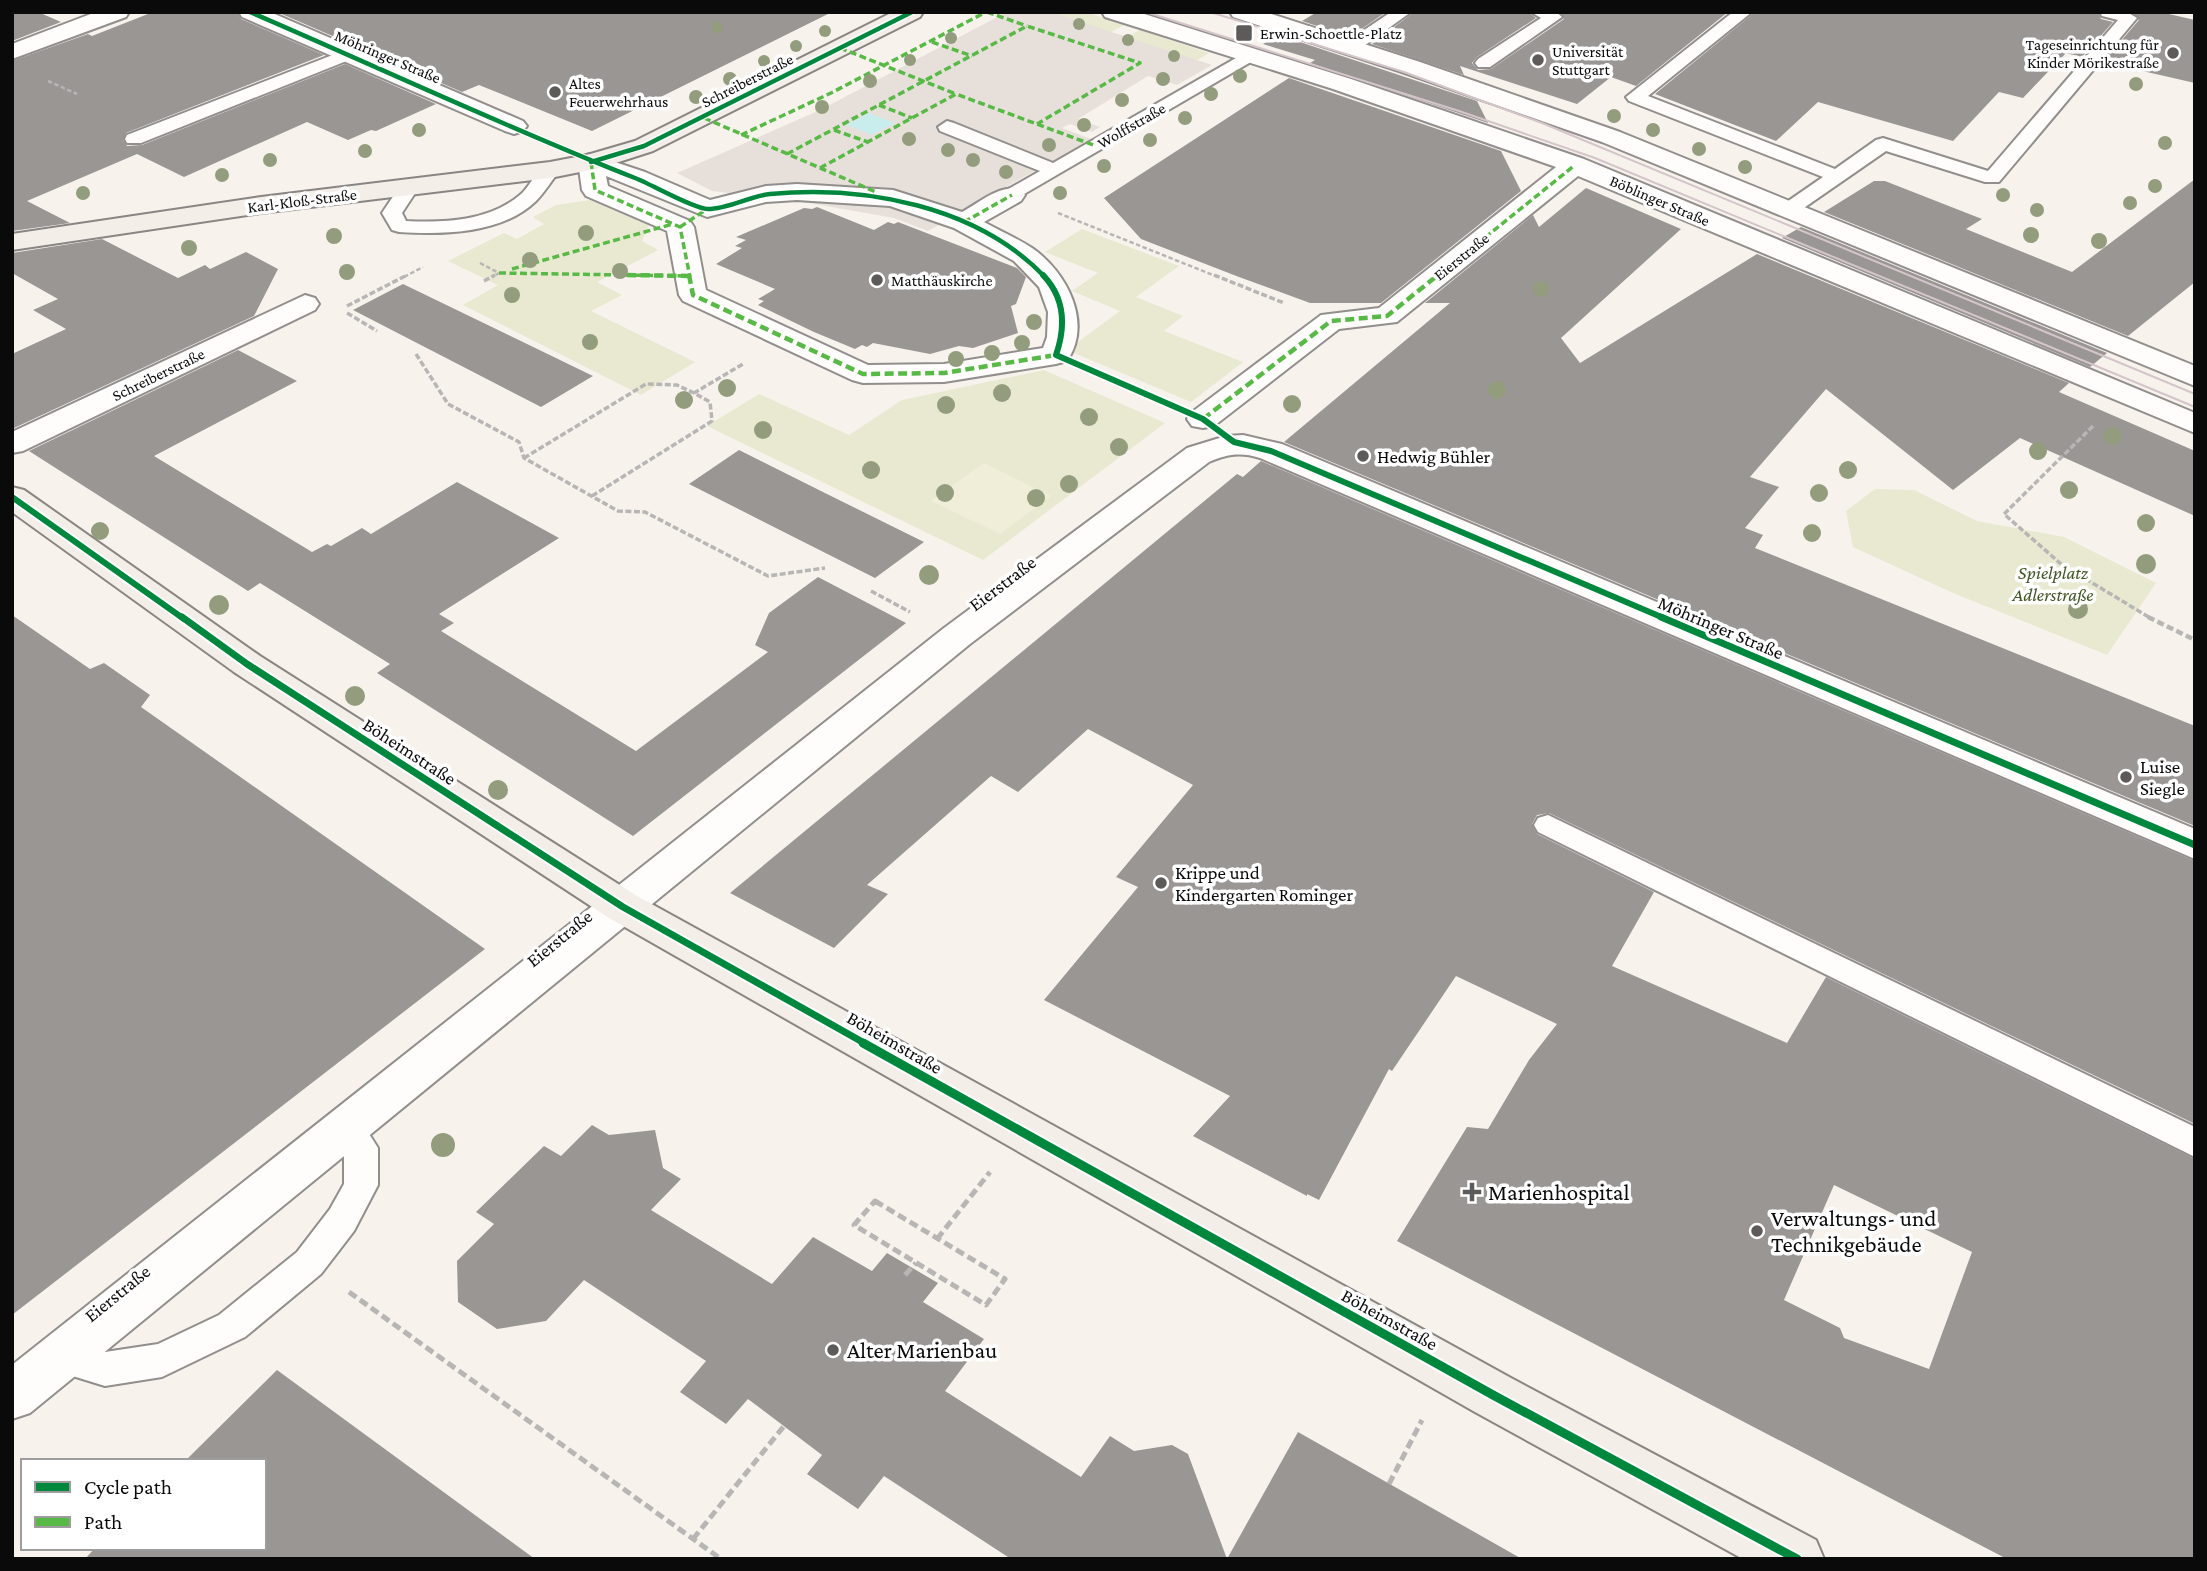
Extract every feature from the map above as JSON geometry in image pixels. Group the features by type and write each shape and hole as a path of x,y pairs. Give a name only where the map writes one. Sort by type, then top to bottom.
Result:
{"street":[{"path":"12,52 118,12"},
{"name":"Möhringer Straße","path":"250,12 514,126"},
{"name":"Schreiberstraße","path":"592,162 644,146 912,12"},
{"name":"Böblinger Straße","path":"1113,12 1250,55 1575,165 2195,424"},
{"path":"1241,12 1611,137 2195,377"},
{"path":"680,227 595,190 592,162 707,209"},
{"name":"Karl-Kloß-Straße","path":"12,242 261,205 550,170 592,162"},
{"name":"Eierstraße","path":"12,1396 957,636 1198,455 1218,431 1331,321 1387,316 1575,165"},
{"path":"797,192 893,198 964,222 1024,255 1052,284 1063,312 1062,337 1056,355 944,373 863,374 693,295 680,227 707,209 766,194 797,192"},
{"path":"964,222 1012,195"},
{"name":"Schreiberstraße","path":"12,444 305,304"},
{"name":"Möhringer Straße","path":"1218,431 1271,451 2195,845"},
{"name":"Böheimstraße","path":"12,497 247,664 623,907 1021,1132 1797,1559"}],"lane":[{"path":"1351,47 1403,12"},
{"path":"1484,63 1553,17 1539,12"},
{"path":"1744,12 1635,97 1836,176"},
{"path":"1788,210 1883,144 1992,178 2129,18 2108,12"},
{"path":"134,139 348,54"},
{"name":"Wolffstraße","path":"1012,195 1250,55"},
{"path":"947,127 1055,170"},
{"path":"409,187 391,213 399,226 432,229 462,226 496,215 527,199 550,170"},
{"path":"1548,825 2195,1143"},
{"path":"63,1357 106,1369 162,1360 232,1326 309,1263 342,1220 361,1185 361,1148 347,1128"}],"path":[{"path":"1012,195 1331,321"},
{"path":"340,309 377,331"},
{"path":"416,354 448,404 519,442 524,458 618,511 645,512 768,576 825,568"},
{"path":"694,393 719,379"},
{"path":"524,458 646,384 677,385 710,402 712,421 592,496"},
{"path":"2126,393 2004,514 2060,564 2141,614 2195,640"},
{"path":"875,1201 937,1238 1005,1279 986,1305 854,1226 875,1201"},
{"path":"937,1238 956,1214"},
{"path":"309,1263 721,1559"},
{"path":"905,1276 916,1263"},
{"path":"1389,1484 1448,1369"},
{"path":"693,1539 784,1426"}],"green space":[{"path":"1013,12 1086,12 1124,25 1097,40"},
{"path":"1140,30 1209,53 1194,62 1112,45"},
{"path":"590,200 649,225 642,241 658,250 597,282 622,295 591,311 695,362 641,395 463,305 498,285 448,261 504,233 517,239 544,224 533,217 556,205"},
{"path":"1082,229 1179,266 1136,297 1183,316 1164,331 1243,362 1191,402 1067,350 1120,311 1072,291 1098,273 1045,252"},
{"path":"1044,370 1165,423 983,560 707,426 759,394 849,435 902,400"},
{"name":"Spielplatz Adlerstraße","path":"1875,489 1914,490 1977,521 2064,537 2156,583 2107,655 1953,593 1853,547 1846,511"}],"shaded area":[{"name":"Erwin-Schoettle-Platz","path":"1007,12 1051,12 1212,65 1177,85 1148,76 1078,119 1100,127 1092,132 1070,124 1062,128 1091,139 928,231 894,218 809,203 712,191 677,173 820,110"},
{"path":"984,463 1051,496 1000,534 931,501"}],"water":[{"path":"869,113 895,123 872,135 847,125"}],"building":[{"path":"12,12 38,12 61,22 12,41"},
{"path":"153,12 237,12 241,19 324,55 126,133 123,140 127,146 142,145 345,64 436,104 376,131 371,130 348,140 307,122 184,177 137,154 27,201 70,223 12,231 12,61 88,34 92,36"},
{"path":"277,12 832,12 592,131 479,85 462,92"},
{"path":"1317,12 1386,12 1350,37 1302,21"},
{"name":"Universität Stuttgart","path":"1414,12 1528,12 1536,18 1477,57 1472,63 1478,70 1491,69 1564,19 1560,12 1728,12 1636,86 1611,77 1577,104 1460,66 1464,75 1372,44"},
{"path":"1755,12 2098,12 2101,19 2113,22 2082,57 2066,53 2023,98 1999,92 1953,141 1818,102 1776,141 1655,94"},
{"path":"2133,12 2160,12 2195,20 2195,83 2103,62 2139,20"},
{"path":"1279,35 1477,101 1488,123 1310,63 1315,60 1263,44"},
{"path":"1289,78 1501,151 1521,191 1381,303 1310,303 1239,277 1141,239 1104,198"},
{"path":"2195,179 2195,282 2128,336 1824,212 1874,181 1885,181 1982,219 1966,229 2072,272"},
{"path":"1586,188 1681,229 1561,338 1580,363 1757,254 2069,383 2059,392 2195,451 2195,516 2020,438 1953,490 1826,389 1750,477 1779,487 1745,528 1763,535 1755,548 2195,726 2195,826 1284,442 1450,303 1425,303 1533,215 1539,227"},
{"name":"Matthäuskirche","path":"817,207 874,230 888,222 898,222 1017,268 1026,277 1016,304 1011,306 1018,333 973,348 959,346 930,354 873,343 855,349 758,305 764,301 758,299 775,289 716,264 742,248 735,246 746,240 736,237 804,208"},
{"path":"1801,227 2107,353 2090,367 1782,238"},
{"path":"102,239 178,278 205,265 210,269 246,252 278,269 254,316 12,429 12,354 66,329 33,310 58,299 12,273 12,253"},
{"path":"403,284 593,376 541,407 353,310"},
{"path":"238,350 297,381 154,456 312,552 327,544 331,546 362,528 371,534 457,482 559,538 439,614 454,623 441,631 636,751 768,652 755,645 769,613 818,577 906,623 633,836 377,673 390,664 260,583 248,591 29,451"},
{"path":"739,450 924,542 875,578 689,484"},
{"path":"1261,461 2195,861 2195,1124 1549,813 1537,815 1532,824 1537,834 1654,892 1612,966 1787,1043 1826,977 2195,1159 2195,1559 2007,1559 1397,1241 1467,1127 1488,1129 1529,1060 1557,1024 1456,976 1392,1071 1389,1069 1319,1200 1193,1136 1230,1096 1044,1000 1138,887 1116,877 1193,785 1088,729 1018,792 991,776 867,885 888,894 834,948 730,893 1237,474 1243,477","holes":["1834,1185 1972,1252 1929,1369 1844,1338 1840,1328 1784,1300"]},
{"path":"12,615 90,669 104,663 150,695 141,707 485,949 12,1315"},
{"name":"Alter Marienbau","path":"592,1125 609,1135 655,1130 663,1168 681,1179 651,1210 772,1284 813,1237 872,1271 887,1253 938,1283 923,1302 984,1339 945,1391 1081,1477 1110,1436 1134,1451 1172,1445 1188,1454 1227,1559 1011,1559 884,1476 858,1509 807,1474 822,1455 748,1399 726,1424 680,1392 706,1361 584,1280 546,1321 497,1329 458,1302 457,1261 494,1224 476,1212 544,1146 561,1156"},
{"path":"277,1370 535,1559 85,1559 93,1550 266,1550 266,1459 187,1459"},
{"path":"1298,1432 1522,1559 1227,1559"}],"tram line":[{"path":"1146,12 1459,111 1595,158 2195,407"},
{"path":"1210,12 1404,72 1542,123 2195,394"}],"marked path":[{"path":"741,135 831,93 986,12"},
{"path":"987,12 1027,26"},
{"path":"787,154 1027,26 1140,63 1037,124"},
{"path":"932,42 972,56"},
{"path":"840,48 956,94"},
{"path":"820,168 956,94 1096,146"},
{"path":"879,105 912,118"},
{"path":"704,118 876,192"},
{"path":"834,130 868,142"},
{"path":"591,162 595,190 680,227 693,295 863,374 944,373 1056,355 1061,357"},
{"path":"1203,419 1331,321 1387,316 1575,165"},
{"path":"964,222 1012,195"},
{"path":"680,227 707,209"},
{"path":"512,269 673,224"},
{"path":"499,273 689,276"}],"cycle path":[{"path":"250,12 591,162 707,209 766,194 797,192 893,198 964,222 1024,255 1052,284 1063,312 1062,337 1056,355 1203,419 1234,442 1271,451 2195,845"},
{"path":"591,162 644,146 912,12"},
{"path":"12,497 247,664 623,907 1493,1395 1797,1559"}],"place":[{"name":"Erwin-Schoettle-Platz","path":"1244,33"},
{"name":"Tageseinrichtung für Kinder Mörikestraße","path":"2173,53"},
{"name":"Universität Stuttgart","path":"1538,60"},
{"name":"Altes Feuerwehrhaus","path":"555,92"},
{"name":"Matthäuskirche","path":"877,280"},
{"name":"Hedwig Bühler","path":"1363,456"},
{"name":"Luise Siegle","path":"2126,777"},
{"name":"Krippe und Kindergarten Rominger","path":"1161,883"},
{"name":"Marienhospital","path":"1472,1192"},
{"name":"Verwaltungs- und Technikgebäude","path":"1757,1231"},
{"name":"Alter Marienbau","path":"833,1350"}]}
